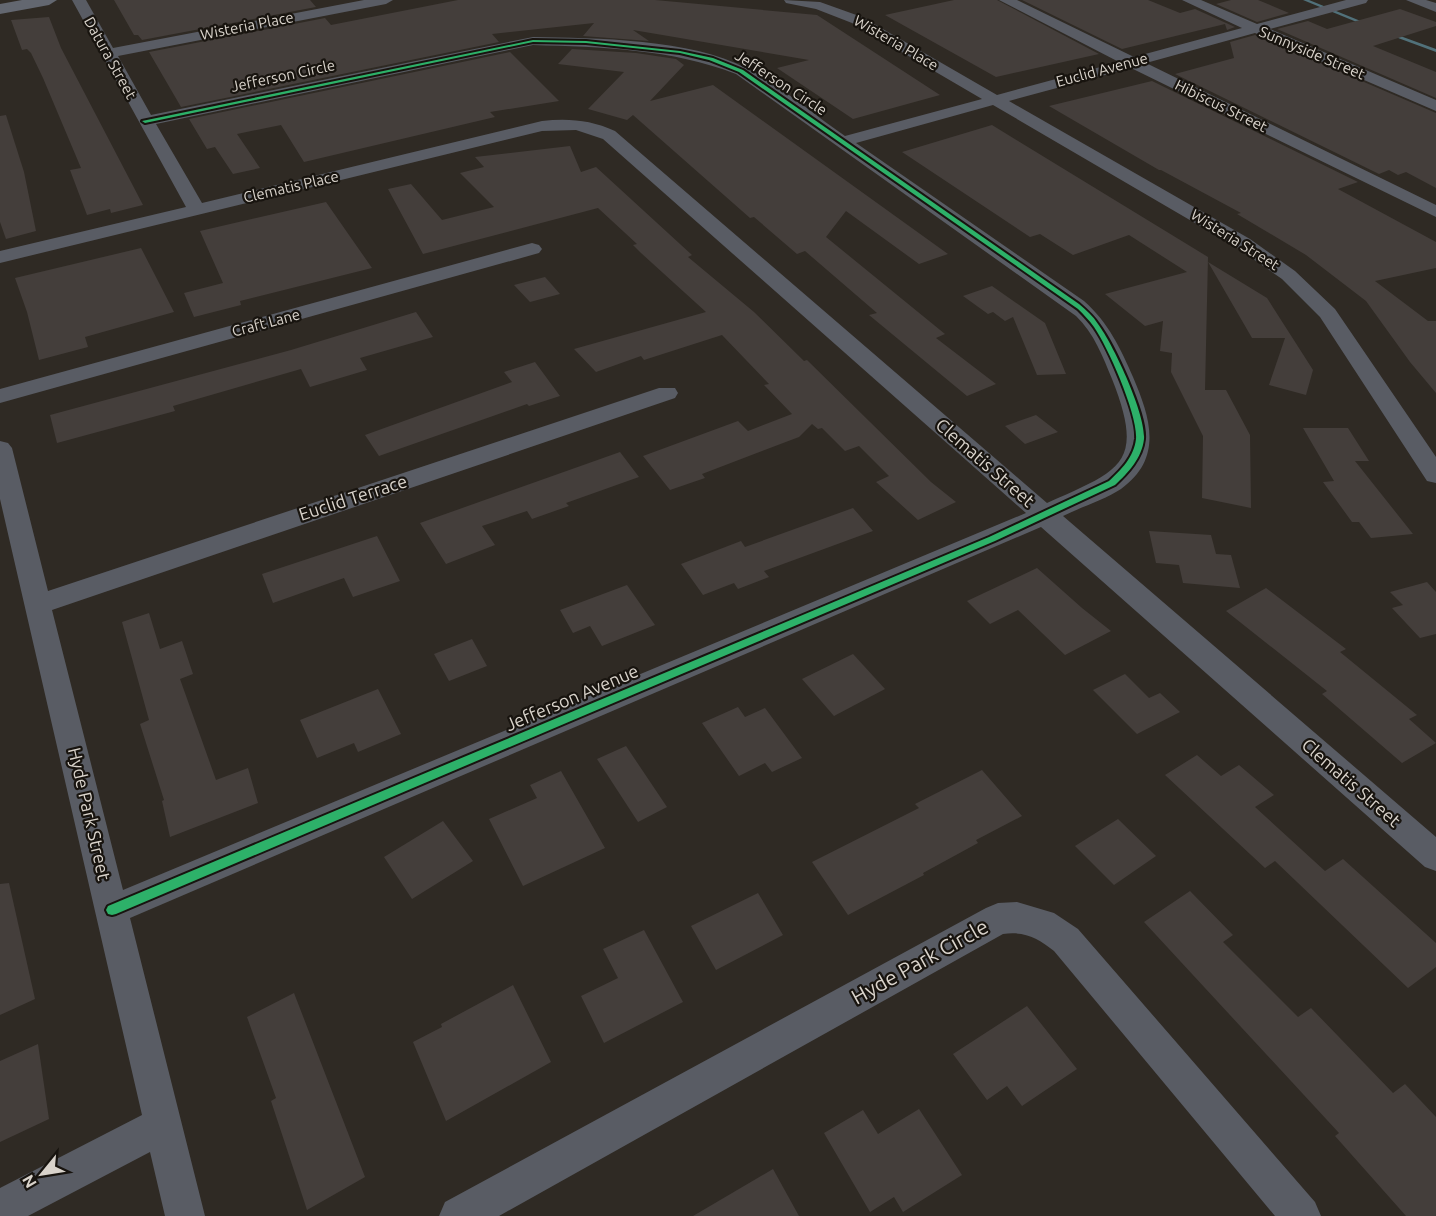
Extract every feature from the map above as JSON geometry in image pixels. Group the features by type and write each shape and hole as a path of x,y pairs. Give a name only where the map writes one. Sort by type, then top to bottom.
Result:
{"main road":[{"path":"0,9 49,0"}],"street":[{"name":"Datura Street","path":"79,0 196,209"},
{"name":"Wisteria Place","path":"108,53 386,0"},
{"name":"Wisteria Place","path":"791,0 849,16 995,100"},
{"name":"Hibiscus Street","path":"1005,0 1436,212"},
{"name":"Sunnyside Street","path":"1188,0 1436,106"},
{"name":"Euclid Avenue","path":"842,142 1361,0"},
{"path":"1413,0 1436,8"},
{"name":"Jefferson Circle","path":"145,121 503,45 563,40 687,53 727,64 1077,305 1103,335 1135,413 1140,437 1136,456 1125,472 1112,483 1044,515"},
{"name":"Wisteria Street","path":"995,100 1244,243 1290,275 1328,313 1436,475"},
{"name":"Clematis Place","path":"0,257 542,126 583,126"},
{"name":"Clematis Street","path":"583,126 609,135 1436,857"},
{"name":"Craft Lane","path":"0,396 532,249"},
{"name":"Euclid Terrace","path":"39,604 667,393"},
{"name":"Hyde Park Street","path":"0,448 112,910 161,1126 185,1216"},
{"name":"Jefferson Avenue","path":"112,910 782,629 1044,515"},
{"name":"Hyde Park Circle","path":"459,1216 998,920 1016,916 1048,925 1066,940 1300,1216"},
{"path":"0,1209 161,1126"}],"building":[{"path":"114,0 310,0 316,7 142,40 138,35 134,35"},
{"path":"458,0 655,0 817,15 940,95 853,119 777,68 809,60 633,30 649,41 583,36 594,23 492,34 499,42 181,107 149,52 325,18 331,25"},
{"path":"954,0 997,0 1099,54 996,77 885,15"},
{"path":"1022,0 1148,0 1180,13 1195,9 1235,27 1227,30 1225,24 1122,49"},
{"path":"1231,0 1258,0 1289,13 1257,22 1216,4"},
{"path":"1400,9 1436,22 1436,26 1373,46 1436,72 1436,98 1277,29 1308,21 1327,29"},
{"path":"49,17 61,48 143,205 111,213 110,209 87,215 70,170 81,168 43,78 31,53 27,49 22,50 11,20"},
{"path":"1255,35 1436,113 1436,188 1406,172 1398,175 1389,170 1379,174 1175,74 1234,58 1230,42"},
{"path":"572,49 636,53 676,59 684,65 650,101 713,85 948,254 919,264 846,211 826,237 945,334 936,338 996,384 967,396 869,315 877,313 805,251 797,254 754,217 750,218 633,115 627,120 588,109 624,72 558,64"},
{"path":"510,52 559,101 490,112 495,117 304,162 281,125 237,134 260,168 233,174 215,147 207,149 189,119"},
{"path":"1152,81 1358,182 1338,189 1436,242 1436,268 1375,281 1428,321 1436,321 1436,393 1410,362 1366,301 1306,255 1237,214 1241,213 1159,170 1049,106"},
{"path":"6,115 24,172 36,231 6,239 0,222 0,116"},
{"path":"992,125 1208,257 1205,390 1226,390 1250,435 1251,508 1202,498 1203,436 1171,372 1172,353 1160,351 1163,321 1145,326 1105,294 1187,272 1129,235 1073,255 1040,234 1030,237 902,152"},
{"path":"570,146 581,172 596,167 692,255 688,257 754,312 804,361 807,360 931,482 956,502 918,520 876,482 889,476 859,446 845,451 822,428 818,429 812,424 799,437 702,474 705,478 670,490 643,456 738,421 748,431 792,414 764,385 769,384 722,335 644,360 641,356 596,372 574,349 706,312 641,253 633,245 637,244 598,208 423,254 388,189 411,184 442,220 494,207 460,173 484,167 475,157"},
{"path":"326,202 372,268 240,301 241,305 194,317 184,293 223,283 200,231"},
{"path":"141,248 174,312 85,337 88,347 39,360 27,312 15,278"},
{"path":"1208,262 1267,298 1313,370 1306,395 1269,385 1285,338 1252,338"},
{"path":"545,277 560,294 530,302 514,285"},
{"path":"992,286 1045,323 1066,374 1037,375 1013,317 1005,321 993,312 988,314 963,296"},
{"path":"416,312 433,337 360,358 367,370 310,387 301,369 173,406 175,411 57,443 50,415 291,350"},
{"path":"535,362 560,396 529,406 527,404 379,456 365,435 512,382 504,372"},
{"path":"1036,415 1058,432 1025,444 1005,426"},
{"path":"1303,428 1348,428 1369,461 1355,461 1413,534 1371,538 1359,522 1352,522 1323,482 1334,481"},
{"path":"620,452 639,477 566,503 569,506 532,519 527,511 482,526 495,545 446,564 420,523"},
{"path":"853,508 873,531 764,571 769,577 738,589 734,583 703,595 681,564 741,541 745,547"},
{"path":"1149,531 1211,535 1216,554 1231,555 1240,588 1183,583 1179,565 1156,563"},
{"path":"377,536 400,581 353,597 344,578 273,603 262,574"},
{"path":"1037,568 1111,631 1065,655 1018,610 990,624 967,601"},
{"path":"1427,582 1436,592 1436,634 1420,638 1392,608 1403,605 1390,592"},
{"path":"627,585 655,625 602,646 590,626 573,633 560,610"},
{"path":"1266,588 1346,649 1340,652 1417,715 1409,719 1436,743 1402,763 1322,694 1327,691 1226,611"},
{"path":"149,613 160,649 182,641 193,674 180,679 216,780 248,768 258,803 170,837 162,801 164,800 140,724 149,720 122,622"},
{"path":"472,639 487,666 449,681 434,654"},
{"path":"853,654 885,689 834,716 802,679"},
{"path":"1125,674 1149,698 1160,693 1180,712 1137,734 1093,690"},
{"path":"378,689 401,734 358,752 354,743 317,758 300,720"},
{"path":"738,707 745,717 765,708 802,758 772,772 765,763 739,776 702,723"},
{"path":"626,746 667,807 638,822 597,759"},
{"path":"1197,755 1221,776 1239,765 1274,795 1255,807 1325,871 1343,859 1436,943 1436,967 1408,988 1275,861 1265,868 1165,775"},
{"path":"982,770 1022,816 976,840 978,843 923,873 924,875 848,915 812,862 919,808 915,804"},
{"path":"561,771 605,848 523,886 489,819 537,798 530,785"},
{"path":"1118,819 1156,856 1114,885 1075,846"},
{"path":"443,821 473,861 412,899 384,857"},
{"path":"9,883 35,999 0,1015 0,884"},
{"path":"1190,891 1233,935 1223,942 1298,1017 1311,1008 1393,1093 1405,1084 1436,1117 1436,1216 1406,1216 1335,1136 1339,1133 1144,922"},
{"path":"758,893 783,935 716,970 691,926"},
{"path":"644,930 683,1002 604,1043 581,996 618,978 603,949"},
{"path":"513,985 551,1062 446,1121 413,1042"},
{"path":"294,993 365,1177 307,1210 271,1101 276,1098 247,1017"},
{"path":"1027,1006 1077,1069 1022,1106 1007,1086 987,1100 953,1054"},
{"path":"38,1044 49,1119 0,1142 0,1061"},
{"path":"919,1109 962,1175 903,1212 894,1197 870,1212 824,1133 863,1110 878,1134"},
{"path":"773,1169 799,1216 693,1216"}],"waterway":[{"path":"1305,0 1366,24"},
{"path":"1392,34 1436,51"}],"cycle path":[{"path":"112,910 992,539 1112,483 1130,463 1137,451 1140,437 1131,400 1112,354 1096,325 1077,305 741,71 711,59 680,52 586,42 533,41 145,121"}]}
